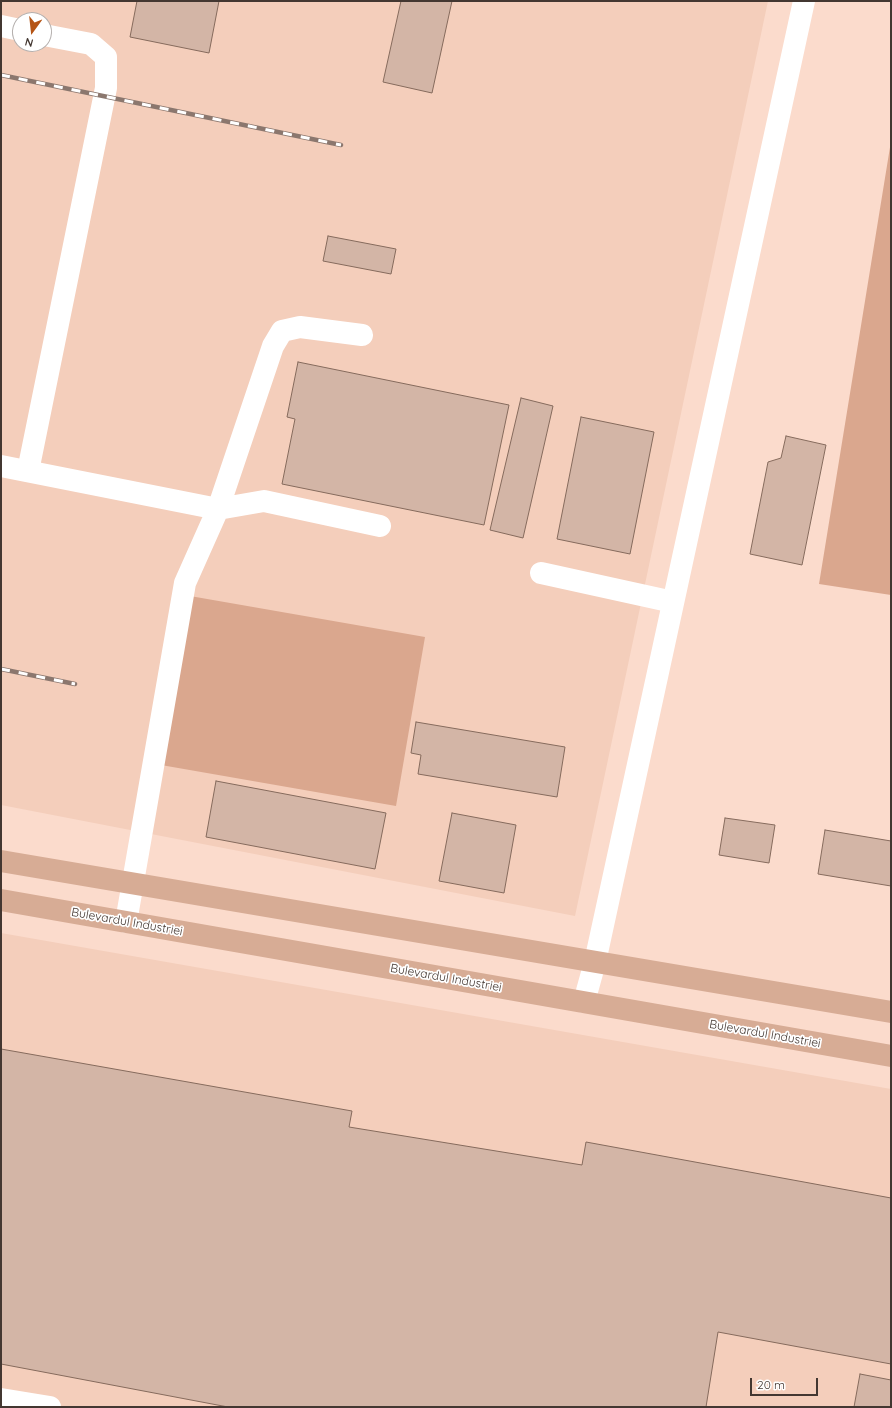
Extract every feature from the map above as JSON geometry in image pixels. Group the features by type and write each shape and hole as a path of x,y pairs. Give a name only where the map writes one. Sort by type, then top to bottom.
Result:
{"main road":[{"path":"1,861 891,1012"},
{"name":"Bulevardul Industriei","path":"1,900 891,1056"}],"street":[{"path":"584,1002 595,962 804,1"},
{"path":"1,26 12,28"},
{"path":"28,471 106,88 106,57 91,44 52,37"},
{"path":"126,922 185,583 218,509 274,346 282,331 300,327 362,335"},
{"path":"1,466 218,509 264,502 380,526"},
{"path":"541,573 673,602"},
{"path":"1,1399 50,1407"}],"shaded area":[{"path":"1,1 768,1 575,916 1,805"},
{"path":"891,141 891,595 819,584"},
{"path":"190,596 425,637 396,806 161,765"},
{"path":"1,933 891,1089 891,1407 1,1407"}],"building":[{"path":"137,1 219,1 209,53 130,37"},
{"path":"401,1 452,1 432,93 383,82"},
{"path":"328,236 396,249 391,274 323,261"},
{"path":"298,362 509,405 484,525 282,484 295,419 287,417"},
{"path":"521,398 553,406 523,538 490,530"},
{"path":"581,417 654,432 630,554 557,539"},
{"path":"786,436 826,445 802,565 750,554 768,462 781,458"},
{"path":"416,722 565,747 557,797 418,774 421,755 411,753"},
{"path":"216,781 386,813 375,869 206,837"},
{"path":"452,813 516,825 504,893 439,881"},
{"path":"725,818 775,825 769,863 719,855"},
{"path":"825,830 891,841 891,886 818,874"},
{"path":"1,1049 352,1111 349,1127 582,1165 586,1142 891,1198 891,1364 718,1332 706,1407 228,1407 1,1364"},
{"path":"860,1374 891,1380 891,1407 854,1407"}],"railway":[{"path":"1,75 341,145"},
{"path":"1,669 75,684"}]}
